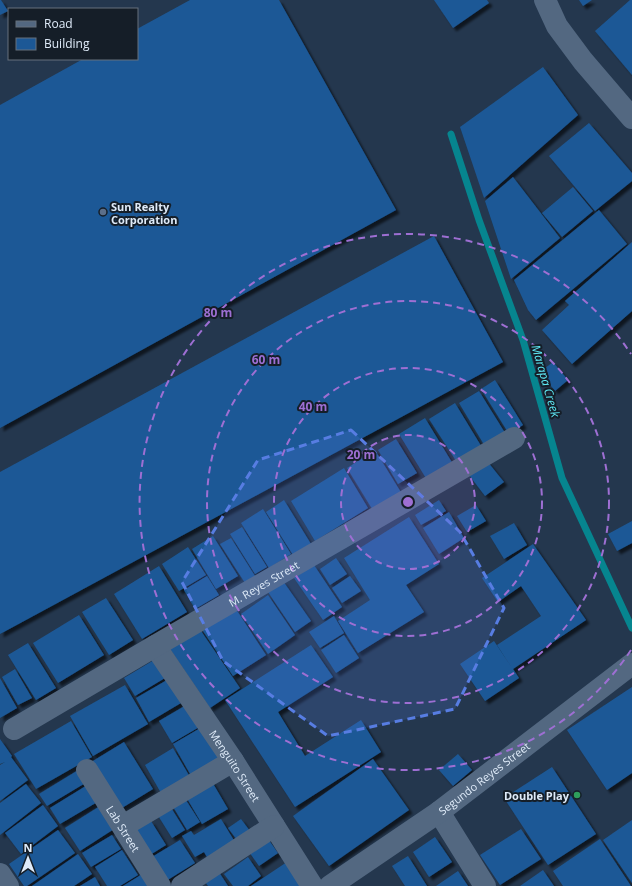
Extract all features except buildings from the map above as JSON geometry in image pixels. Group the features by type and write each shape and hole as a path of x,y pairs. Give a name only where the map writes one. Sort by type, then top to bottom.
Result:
{"street":[{"path":"545,0 558,26 583,61 632,118"},
{"name":"M. Reyes Street","path":"14,729 514,438"},
{"name":"Menguito Street","path":"155,646 233,761 312,886"},
{"name":"Segundo Reyes Street","path":"330,886 439,812 632,664"},
{"path":"123,826 233,761"},
{"name":"Lab Street","path":"87,770 160,886"},
{"path":"439,812 485,886"},
{"path":"182,886 274,826"},
{"path":"0,874 8,886"}],"highlighted area":[{"path":"351,430 460,532 504,608 455,709 328,736 223,661 182,582 258,460"}],"waterway":[{"name":"Marapa Creek","path":"451,134 479,220 523,340 562,478 632,628"}],"place":[{"name":"Sun Realty Corporation","path":"103,212"},
{"name":"Double Play","path":"577,795"}]}
